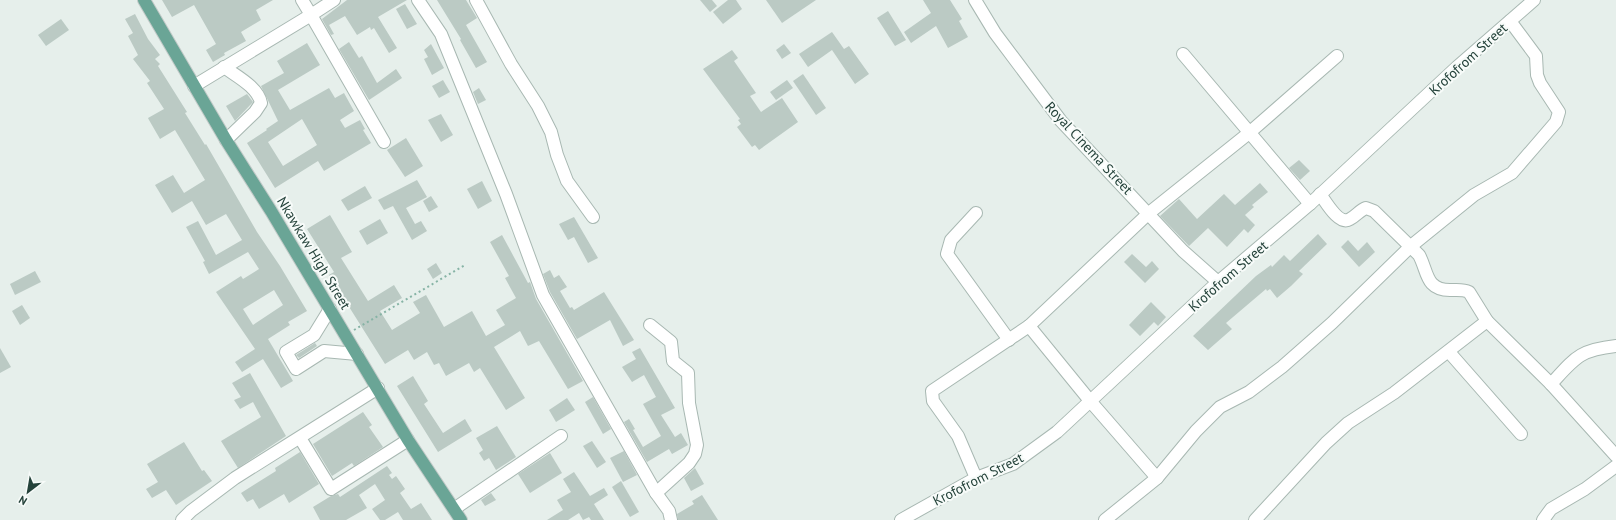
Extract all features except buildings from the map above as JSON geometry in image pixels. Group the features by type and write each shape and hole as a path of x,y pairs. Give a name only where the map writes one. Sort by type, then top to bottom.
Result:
{"main road":[{"name":"Nkawkaw High Street","path":"144,0 226,140 271,211 408,440 461,520"}],"street":[{"path":"302,0 384,142"},
{"path":"194,86 334,0"},
{"path":"418,0 441,34 506,194 543,294 656,493 669,511 671,520"},
{"path":"476,0 511,64 538,106 552,132 557,155 567,180 593,217"},
{"name":"Royal Cinema Street","path":"976,0 995,33 1033,86 1061,121 1149,213 1183,251 1218,282"},
{"name":"Krofofrom Street","path":"901,520 976,478 1013,464 1038,448 1092,402 1218,282 1310,204 1457,67 1534,0"},
{"path":"1105,520 1157,478 1196,431 1216,411 1234,398 1249,392 1282,367 1332,323 1411,246 1474,195 1512,172 1558,117 1559,112 1537,75 1536,56 1510,21"},
{"path":"1183,54 1310,204"},
{"path":"976,478 958,436 933,401 932,391 937,386 1030,326 1149,213 1249,133 1337,56"},
{"path":"224,68 253,89 260,97 261,103 255,112 226,140"},
{"path":"1320,194 1338,217 1343,220 1349,220 1366,208 1374,211 1419,255 1423,262 1425,273 1436,288 1442,290 1464,290 1469,292 1487,321 1551,384 1616,456"},
{"path":"976,213 951,240 947,254 1009,340"},
{"path":"330,309 314,335 286,352 296,369 324,351 356,354"},
{"path":"1255,520 1326,443 1348,423 1394,393 1487,321"},
{"path":"650,325 671,342 673,361 688,373 689,403 697,445 689,462 656,493"},
{"path":"1030,326 1157,478"},
{"path":"314,335 324,351"},
{"path":"1551,384 1574,358 1595,348 1616,346"},
{"path":"1448,352 1521,434"},
{"path":"182,520 191,511 235,478 378,388"},
{"path":"454,509 561,436"},
{"path":"300,438 331,489 408,440"},
{"path":"1543,520 1551,509 1584,489 1616,466"}],"path":[{"path":"346,335 465,265"}]}
